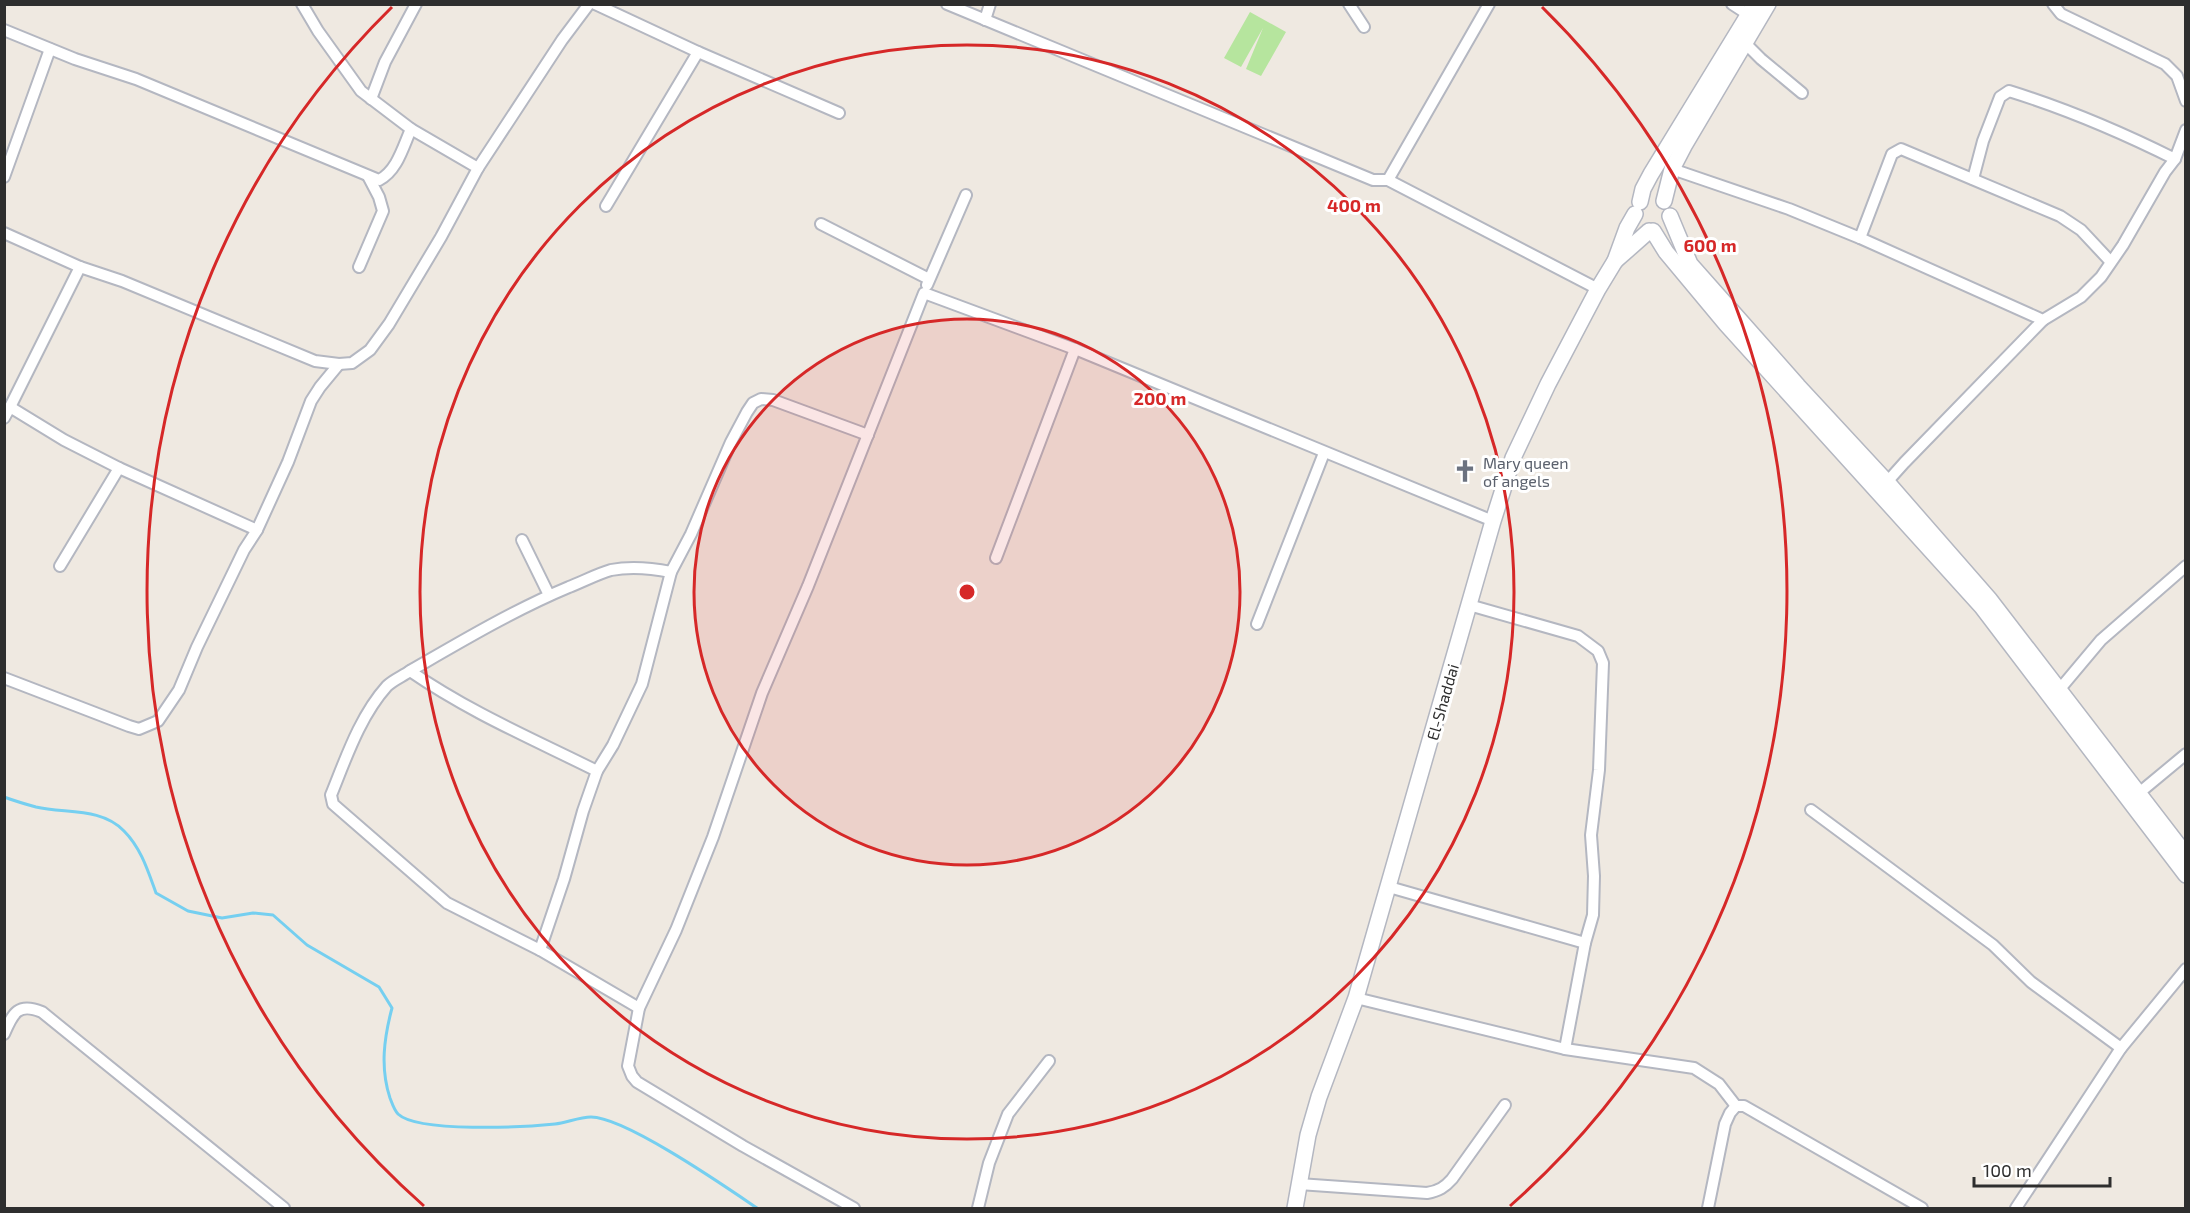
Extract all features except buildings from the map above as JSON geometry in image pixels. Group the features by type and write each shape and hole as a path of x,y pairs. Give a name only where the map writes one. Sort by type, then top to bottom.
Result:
{"street":[{"path":"302,4 354,82 371,99 411,129 478,168"},
{"path":"371,99 385,62 416,4"},
{"path":"4,233 80,267 122,281 315,361 352,363 370,350 383,333 441,237 478,168 562,40 589,4"},
{"path":"595,4 698,52 839,113"},
{"path":"947,4 1373,180 1388,180 1598,289"},
{"path":"985,20 990,4"},
{"path":"1348,4 1364,27"},
{"path":"1388,180 1489,4"},
{"path":"1732,4 1754,13"},
{"path":"1615,261 1651,231 1666,225 1672,169 1745,43 1754,13 1768,4"},
{"path":"2053,4 2061,14 2166,64 2177,76 2186,101"},
{"name":"El-Shaddai","path":"1295,1209 1308,1135 1319,1097 1356,998 1513,458 1548,384 1615,261 1651,174 1754,13"},
{"path":"4,30 50,49 136,79 379,180 386,177 393,168 411,129"},
{"path":"1745,43 1802,93"},
{"path":"4,177 50,49"},
{"path":"606,206 698,52"},
{"path":"1973,179 1983,141 2000,97 2009,91 2055,105 2175,159"},
{"path":"1887,482 2043,320 2086,293 2101,277 2175,159 2186,130"},
{"path":"1860,238 1892,154 1901,149 2060,216 2081,230 2110,261"},
{"path":"1672,169 1789,209 1860,238 2043,320"},
{"path":"359,267 383,211 379,197 368,176"},
{"path":"854,1209 637,1082 628,1066 639,1008 696,879 762,693 929,279 966,195"},
{"path":"2186,855 2059,690 1887,482 1794,390 1711,306 1651,231 1639,225 1637,208 1644,198 1655,197 1667,209 1690,264 1794,390 1986,603 2186,875"},
{"path":"820,224 929,279"},
{"path":"4,418 80,267"},
{"path":"924,293 1076,349 1493,521"},
{"path":"996,558 1076,349"},
{"path":"4,678 139,729 158,721 179,690 244,550 257,530 288,462 311,401 339,364"},
{"path":"540,950 597,771 613,745 642,684 671,572 747,412 753,403 761,399 773,400 868,435"},
{"path":"10,406 64,440 119,468 257,530"},
{"path":"1257,624 1324,453"},
{"path":"60,566 119,468"},
{"path":"522,540 549,595"},
{"path":"639,1008 540,950 439,897 333,804 331,799 358,730 388,684 469,636 549,595 611,570 646,567 671,572"},
{"path":"2059,690 2101,640 2183,573"},
{"path":"1469,605 1578,636 1598,651 1603,663 1599,770 1591,835 1594,876 1593,915 1585,943 1565,1048"},
{"path":"410,671 456,701 597,771"},
{"path":"2139,793 2186,754"},
{"path":"1810,810 1993,945 2031,982 2121,1048"},
{"path":"1389,887 1585,943"},
{"path":"2016,1209 2121,1048 2186,969"},
{"path":"1356,998 1565,1048 1694,1068 1719,1084 1736,1106"},
{"path":"4,1034 16,1011 32,1008 42,1012 284,1209"},
{"path":"978,1209 989,1162 1008,1114 1049,1061"},
{"path":"1299,1184 1427,1193 1437,1191 1445,1187 1452,1179 1505,1105"},
{"path":"1708,1209 1725,1124 1736,1106 1744,1106 1757,1112 1922,1209"}],"green space":[{"path":"1250,12 1286,32 1261,76 1246,69 1263,28 1241,67 1224,58"}],"waterway":[{"path":"4,797 36,807 94,815 115,823 135,845 156,893 188,911 222,918 253,913 273,915 307,945 379,987 392,1008 385,1042 384,1064 390,1098 398,1114 409,1120 427,1124 473,1127 555,1124 591,1117 607,1120 650,1140 757,1208"}],"place":[{"name":"Mary queen of angels","path":"1465,471"}]}
